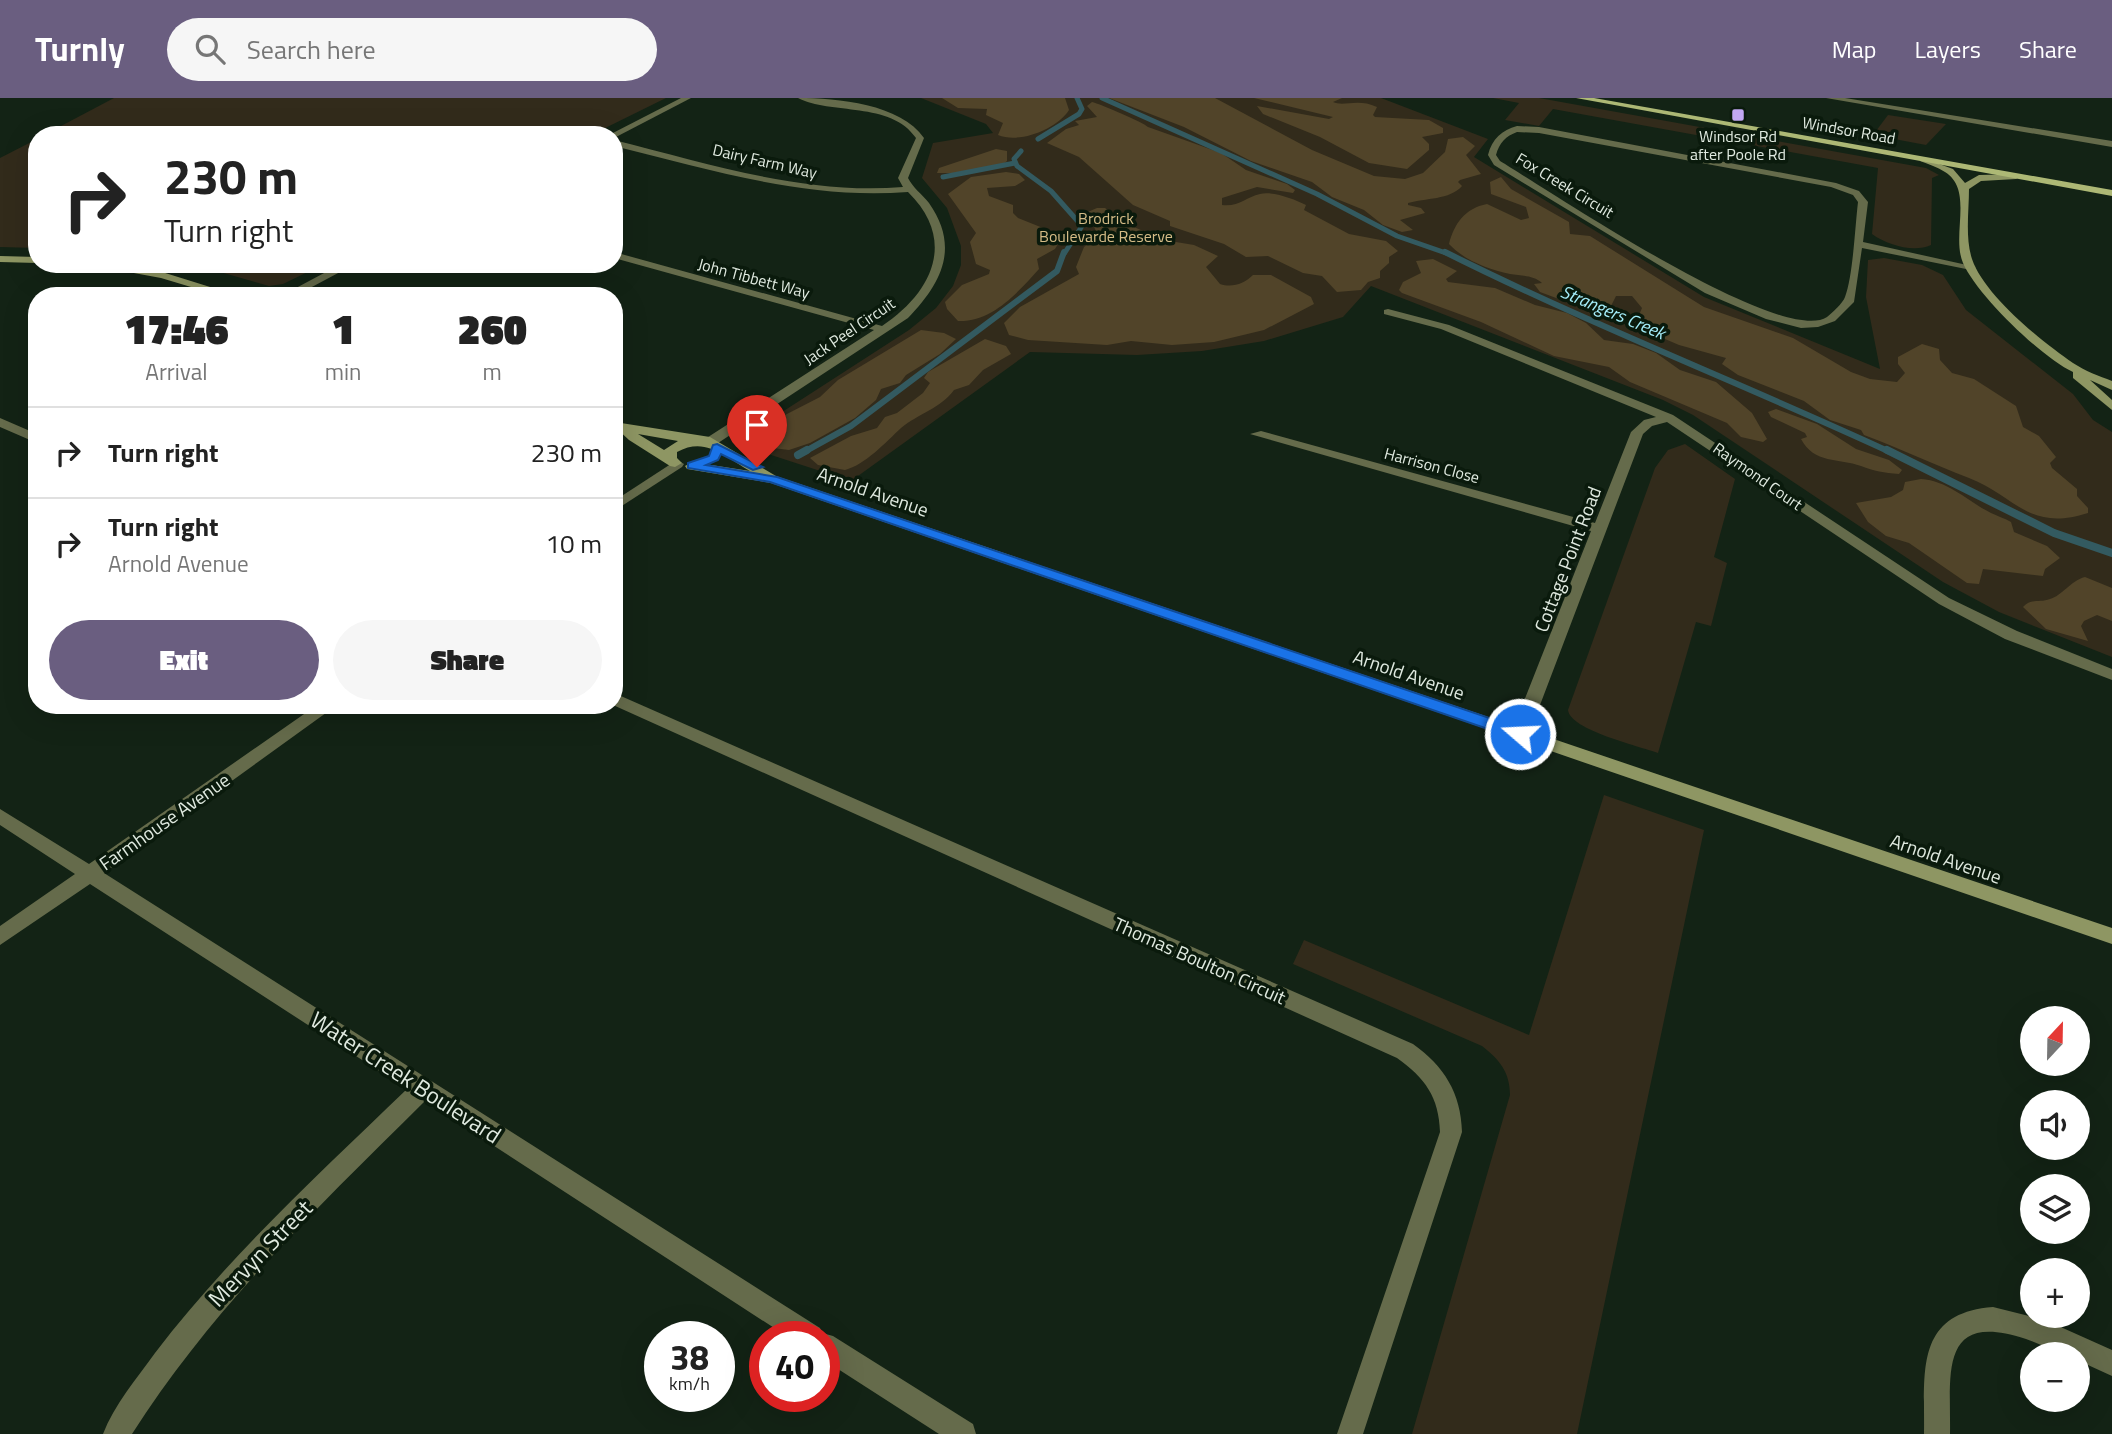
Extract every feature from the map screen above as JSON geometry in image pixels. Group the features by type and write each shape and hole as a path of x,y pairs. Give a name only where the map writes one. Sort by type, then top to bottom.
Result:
{"main road":[{"name":"Windsor Road","path":"1580,98 2112,193"},
{"name":"Windsor Road","path":"1620,98 2112,184"}],"street":[{"path":"623,130 687,98"},
{"path":"802,98 890,116 911,125 919,138 903,174 910,189"},
{"path":"1830,98 2112,144"},
{"name":"Fox Creek Circuit","path":"1532,129 1842,187 1863,199 1857,244 1850,300 1845,308 1818,324 1780,321 1709,291 1503,166 1494,159 1492,152 1508,131 1532,129"},
{"name":"Dairy Farm Way","path":"623,145 812,189 855,193 910,189"},
{"path":"1923,159 1945,168 1964,188 1963,235 1971,267 2003,311 2071,367 2081,380 2112,406"},
{"path":"1964,188 1980,178 2016,176"},
{"name":"Jack Peel Circuit","path":"707,443 885,330 905,316 928,291 941,258 939,240 929,211 910,189"},
{"path":"1857,244 1971,267"},
{"name":"John Tibbett Way","path":"623,257 885,330"},
{"path":"0,259 28,260"},
{"path":"149,273 203,287"},
{"path":"304,287 332,273"},
{"name":"Raymond Court","path":"1388,312 1434,322 1669,418 1944,601 2023,640 2112,675"},
{"path":"2071,367 2112,386"},
{"name":"Cottage Point Road","path":"1520,734 1637,432 1648,423 1669,418"},
{"path":"0,422 28,435"},
{"name":"Arnold Avenue","path":"623,427 707,443 773,479"},
{"name":"Arnold Avenue","path":"623,431 673,461 773,479 2112,936"},
{"name":"Harrison Close","path":"1256,435 1599,529"},
{"path":"623,500 673,461 674,448 707,443 714,458 692,466"},
{"name":"Thomas Boulton Circuit","path":"623,703 1405,1051 1423,1063 1437,1078 1447,1095 1452,1113 1451,1132 1350,1434"},
{"name":"Farmhouse Avenue","path":"0,937 316,714"},
{"name":"Water Creek Boulevard","path":"0,816 786,1321"},
{"name":"Mervyn Street","path":"117,1434 177,1344 210,1304 423,1088"},
{"path":"1937,1434 1941,1353 1947,1338 1957,1327 1972,1320 2008,1320 2112,1363"},
{"path":"840,1355 963,1434"}],"green space":[{"path":"114,98 666,98 609,126 61,126"},
{"name":"Brodrick Boulevarde Reserve","path":"921,98 1381,98 1488,139 1474,157 1704,297 1880,369 1866,297 1868,260 1884,258 1922,265 1943,275 1966,310 2073,394 2093,420 2112,432 2112,657 1999,612 1943,582 1693,415 1663,400 1371,286 1343,317 1264,341 1202,351 1137,355 1030,352 851,481 753,449 751,432 909,330 936,308 953,286 961,265 961,246 947,208 922,178 933,143 993,133 986,124"},
{"path":"942,98 1065,98 1069,110 1047,129 1017,138 998,135 1003,123 986,115 987,109 958,108"},
{"path":"1109,98 1215,98 1312,150 1374,176 1405,179 1423,173 1445,152 1448,139 1463,137 1475,146 1466,155 1481,174 1460,180 1458,182 1462,186 1451,194 1408,203 1421,208 1425,213 1400,220 1413,230 1402,232 1383,225 1364,210 1332,197 1312,182 1251,161 1184,127"},
{"path":"1254,98 1342,98 1333,102 1370,104 1377,107 1373,115 1375,117 1429,120 1443,128 1443,133 1422,137 1429,144 1429,150 1407,169 1369,163 1320,137 1263,114 1257,106 1329,119 1333,117"},
{"path":"1493,98 1539,98 1926,168 1939,175 1932,178 1931,245 1901,247 1872,234 1878,168 1553,109 1539,126 1505,120 1519,103"},
{"path":"1092,102 1148,127 1221,153 1246,170 1287,184 1295,190 1293,193 1257,187 1222,198 1222,205 1233,205 1260,194 1283,196 1306,205 1304,210 1349,234 1386,241 1398,251 1389,257 1389,263 1380,271 1380,278 1368,282 1361,290 1337,292 1322,276 1303,273 1268,256 1246,257 1224,244 1170,226 1170,221 1133,205 1079,157 1047,143 1066,129 1079,125 1075,121 1097,117 1087,106"},
{"path":"1888,115 1946,124 1926,145 1873,135"},
{"path":"28,144 28,248 0,247 0,158"},
{"path":"996,149 1007,151 1007,161 1002,165 959,173 937,173 939,168"},
{"path":"1006,172 1019,174 1025,180 1015,186 987,188 989,196 1013,205 1013,213 1018,218 1063,236 1055,249 1037,259 1039,269 1004,304 982,317 958,321 947,309 945,302 962,285 989,274 990,270 976,264 970,242 976,233 948,194 971,177"},
{"path":"1501,177 1511,189 1569,222 1570,234 1590,236 1704,307 1793,338 1851,372 1870,379 1897,382 1905,373 1898,364 1898,357 1922,344 1939,349 1940,360 1952,373 1974,379 2016,406 2023,427 2039,436 2056,457 2050,463 2052,468 2077,489 2077,496 2088,508 2088,513 2068,518 2037,515 1969,478 1864,435 1861,430 1830,420 1804,401 1738,375 1722,364 1726,358 1679,345 1651,333 1639,315 1642,308 1632,296 1616,296 1611,306 1617,319 1610,318 1540,292 1534,284 1542,283 1535,278 1493,270 1470,260 1449,244 1457,224 1472,209 1487,204 1521,220 1529,218 1526,207 1491,194 1490,182"},
{"path":"1097,208 1105,208 1127,224 1164,240 1194,245 1218,256 1206,267 1220,284 1233,285 1246,281 1253,275 1271,275 1311,297 1314,304 1264,330 1214,342 1172,345 1131,341 1107,345 1028,340 1009,335 1004,323 1020,307 1079,274 1076,267 1084,247 1098,236 1092,222 1083,214"},
{"path":"1433,259 1457,271 1446,279 1448,282 1495,288 1535,305 1567,313 1586,323 1604,340 1633,344 1656,353 1680,370 1716,382 1752,413 1767,439 1763,442 1741,437 1727,423 1630,382 1609,367 1554,356 1481,322 1399,290 1403,282 1421,273 1416,261"},
{"path":"224,273 306,273 283,284 269,286"},
{"path":"921,330 944,333 956,339 940,354 906,375 900,383 881,389 876,400 855,418 810,443 789,450 765,447 761,437 778,426 785,415 820,397 838,380"},
{"path":"985,339 1006,346 1011,354 983,370 969,385 954,390 943,402 901,428 860,463 845,470 818,465 810,458 851,436 877,428 885,417 897,413 923,393 930,383 924,378 928,372"},
{"path":"1776,409 1817,424 1856,449 1889,460 1902,470 1899,474 1884,472 1813,453 1801,439 1807,437 1805,433 1771,417 1768,412"},
{"path":"1685,444 1735,479 1714,557 1727,563 1711,626 1696,622 1658,753 1592,731 1572,717 1568,710 1655,468 1668,450"},
{"path":"1921,479 1949,487 2011,522 2014,532 2047,546 2060,558 2045,569 2043,576 1983,569 1979,584 1967,583 1909,543 1886,536 1868,522 1856,503 1891,497 1903,490 1905,482"},
{"path":"2085,577 2112,588 2112,621 2097,615 2084,621 2081,626 2088,641 2046,629 2023,607 2054,597"},
{"path":"1604,795 1704,830 1577,1434 1412,1434 1510,1095 1508,1079 1498,1061 1482,1046 1293,964 1304,940 1529,1035"}],"waterway":[{"path":"1038,139 1079,114 1082,109 1077,98"},
{"name":"Strangers Creek","path":"1102,98 1317,194 1397,236 1449,254"},
{"path":"1021,151 1014,159 1017,166 1051,191 1082,226 1064,254"},
{"path":"943,177 1015,163"},
{"path":"804,452 851,426 1057,271 1064,252"},
{"name":"Strangers Creek","path":"1445,252 1555,304 1890,452"},
{"path":"798,455 807,450"},
{"name":"Strangers Creek","path":"1887,450 2054,533 2112,553"}],"place":[{"name":"Windsor Rd after Poole Rd","path":"1738,115"}],"route":[{"path":"757,467 735,459 717,447 718,452 714,458 692,466 746,477 773,479 1520,734"}]}
